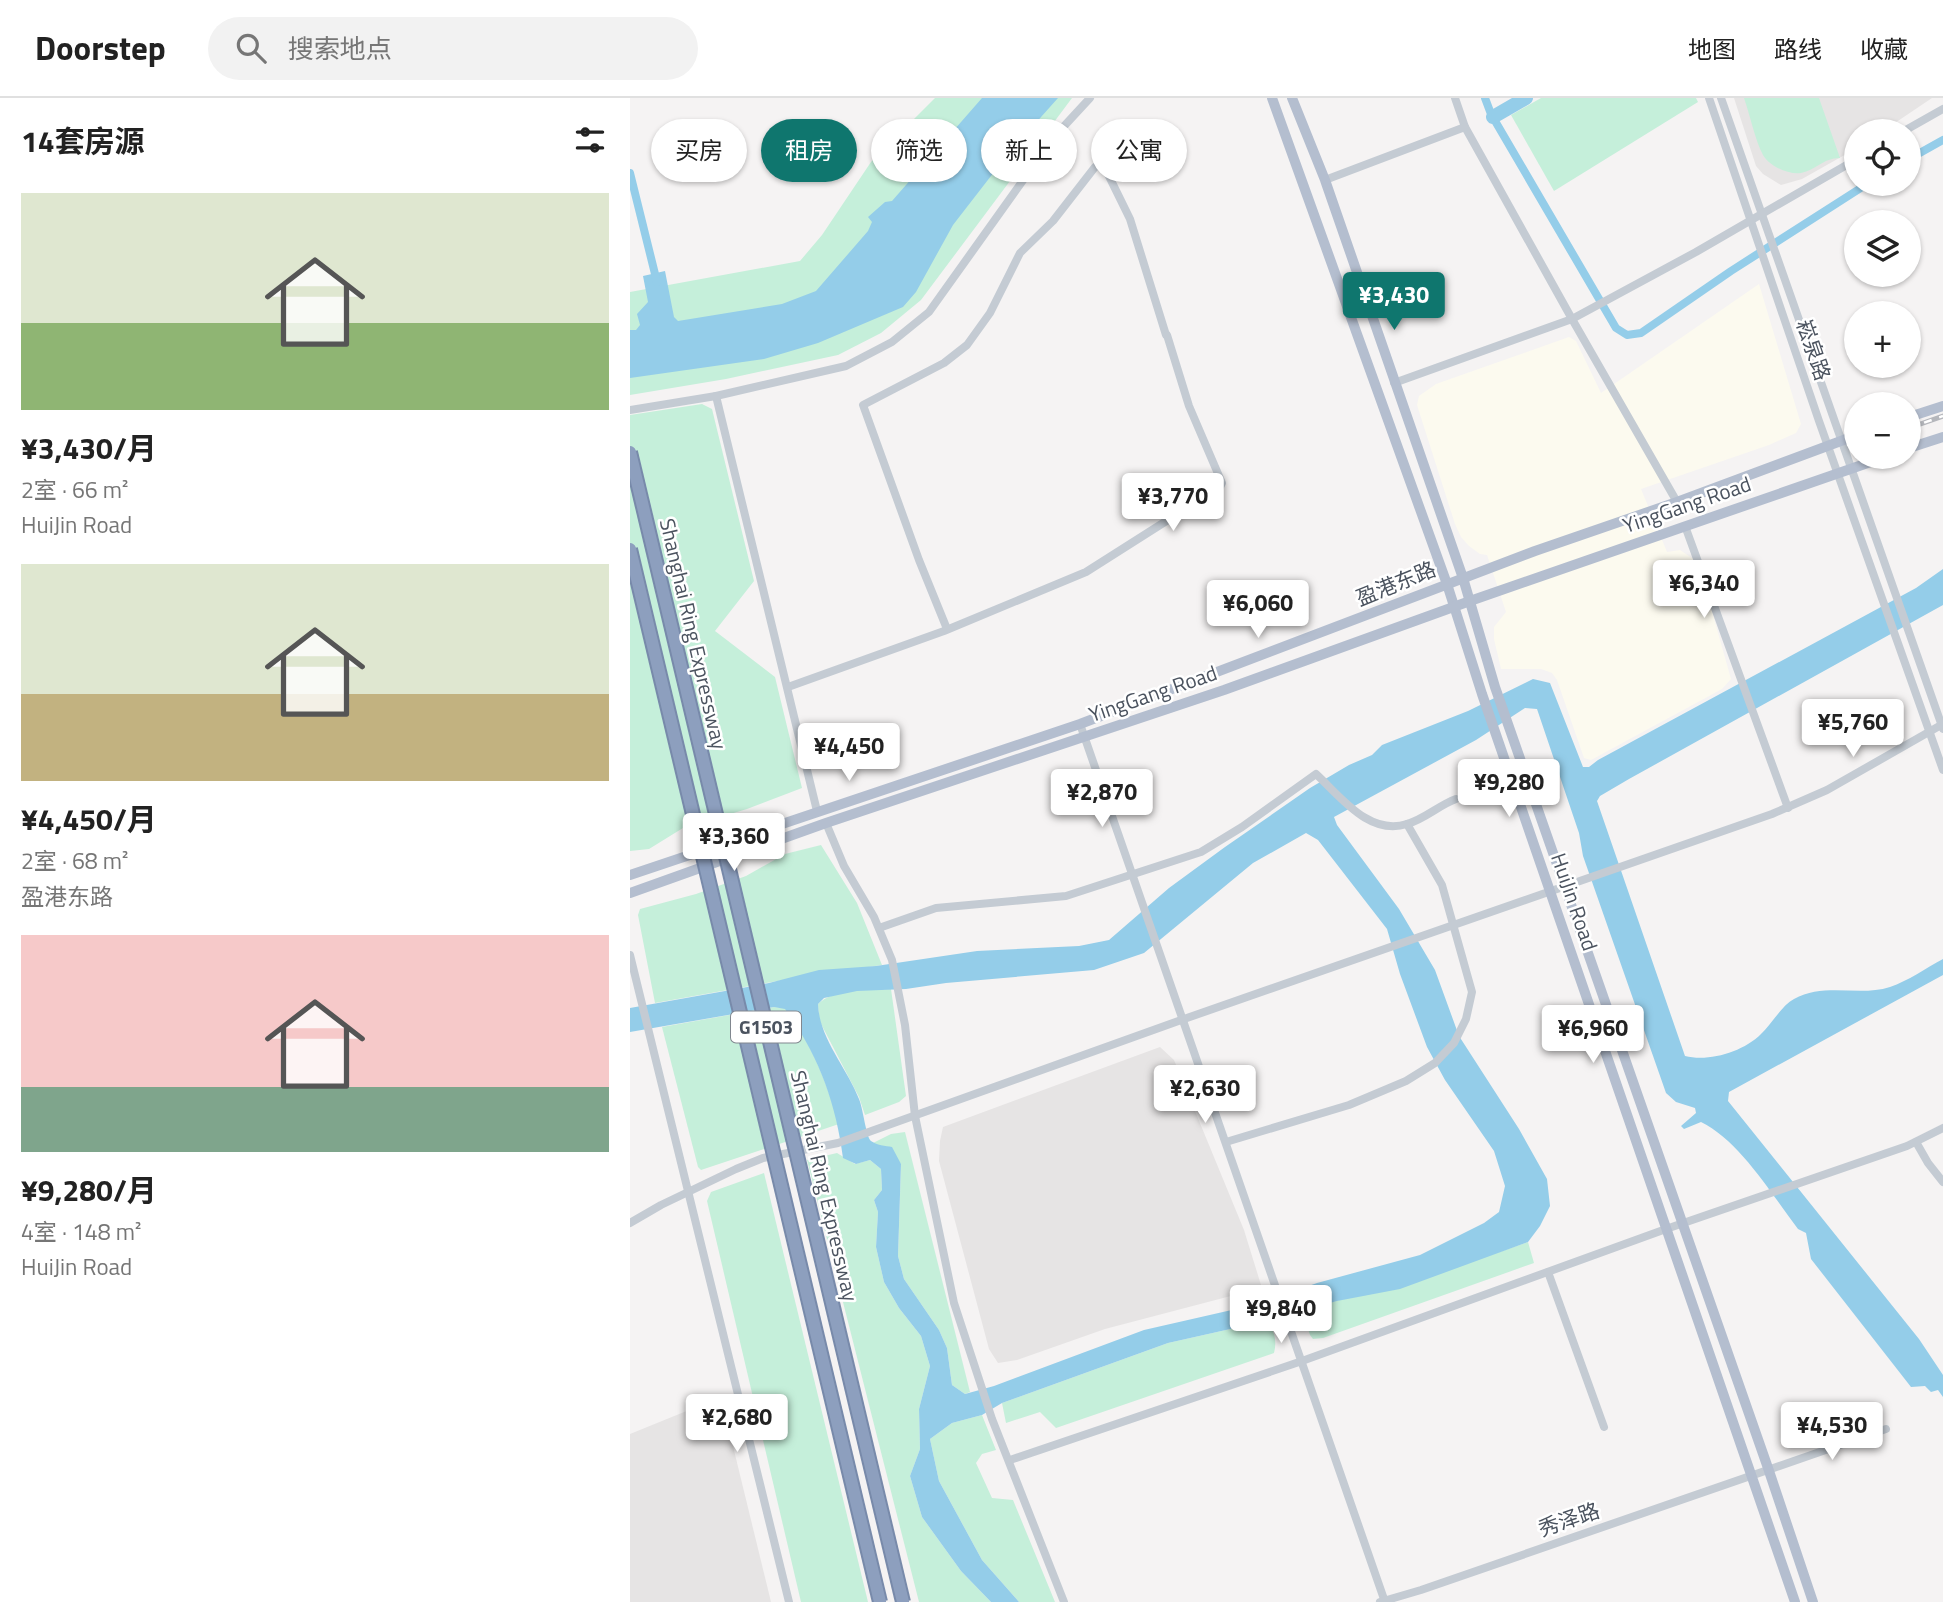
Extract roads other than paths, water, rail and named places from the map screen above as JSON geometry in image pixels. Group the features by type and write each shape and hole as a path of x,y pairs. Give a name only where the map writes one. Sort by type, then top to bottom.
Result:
{"highway":[{"name":"Shanghai Ring Expressway","path":"630,452 903,1602"},
{"name":"Shanghai Ring Expressway","path":"630,549 880,1602"}],"main road":[{"name":"HuiJin Road","path":"1272,98 1455,607 1482,694 1795,1602"},
{"name":"HuiJin Road","path":"1292,98 1325,180 1464,578 1509,729 1769,1468 1813,1602"},
{"path":"1921,413 1943,405"},
{"path":"1921,444 1943,437"},
{"name":"盈港东路","path":"630,875 1080,724 1447,584 1844,439"},
{"name":"YingGang Road","path":"630,893 826,823 1086,737 1848,469"}],"street":[{"path":"630,410 716,396 846,366 892,342 929,312 1054,137 1090,98"},
{"path":"1455,98 1465,127 1677,502"},
{"name":"崧泉路","path":"1709,98 1943,770"},
{"name":"崧泉路","path":"1721,98 1844,450"},
{"path":"1921,121 1943,109"},
{"path":"1325,180 1465,127"},
{"path":"788,688 947,628 1086,572 1218,491 1222,483 1189,406 1130,219 1103,163 1095,167 1052,222 1020,253 990,313 967,345 944,363 863,405 919,561 947,628"},
{"path":"1394,383 1572,319 1762,215 1844,167"},
{"path":"716,396 817,811"},
{"name":"崧泉路","path":"1851,469 1943,726"},
{"path":"1685,526 1788,808"},
{"path":"1080,724 1184,1018 1383,1602"},
{"path":"630,1223 660,1205 736,1168 763,1158 838,1143 1184,1018 1788,808 1827,790 1943,726"},
{"path":"879,928 936,908 1066,896 1201,852 1242,827 1316,774 1367,821 1384,826 1407,824 1444,803 1457,799"},
{"path":"826,823 844,866 879,928 891,960 900,994 915,1116 954,1303 992,1419 1064,1602"},
{"path":"1226,1142 1349,1105 1406,1081 1435,1063 1454,1043 1466,1019 1472,992 1442,885 1407,824"},
{"path":"630,955 789,1602"},
{"path":"1010,1460 1302,1361 1916,1142 1943,1128"},
{"path":"1916,1142 1943,1182"},
{"path":"1548,1272 1604,1427"},
{"name":"秀泽路","path":"1383,1602 1886,1429"}],"water":[{"path":"982,98 1058,98 1039,119 981,119 981,182 986,182 953,225 916,292 903,307 818,343 764,359 630,378 630,330 636,330 640,325 637,314 648,302 643,276 665,271 674,317 678,321 782,304 816,291 868,231 872,222 868,217 885,202 892,201 909,182 967,182 967,119 964,119"},
{"path":"1943,569 1943,605 1629,779 1600,796 1597,801 1685,1056 1704,1058 1745,1046 1761,1034 1789,1002 1806,994 1890,987 1943,959 1943,975 1729,1092 1728,1101 1919,1339 1943,1375 1943,1397 1938,1390 1931,1392 1925,1386 1911,1387 1811,1259 1806,1233 1798,1229 1742,1155 1701,1122 1684,1129 1681,1126 1696,1113 1695,1108 1676,1102 1666,1093 1583,856 1579,833 1537,709 1525,708 1476,740 1334,817 1337,825 1399,909 1435,970 1459,1036 1519,1129 1547,1179 1550,1206 1540,1226 1528,1242 1400,1289 1337,1301 1266,1321 1168,1343 1002,1403 982,1415 952,1423 930,1439 939,1481 982,1560 1019,1602 991,1602 961,1571 922,1517 910,1476 920,1449 919,1409 930,1366 921,1336 899,1308 884,1282 876,1247 878,1212 874,1200 882,1190 881,1169 870,1160 856,1164 843,1158 836,1118 824,1080 797,1026 785,1009 774,1007 630,1032 630,1008 769,983 819,970 876,966 977,951 1079,946 1109,940 1169,888 1310,788 1372,755 1382,745 1468,711 1533,679 1550,683 1583,767 1589,767 1916,588","holes":["1306,833 1318,840 1387,929 1400,974 1427,1047 1445,1080 1494,1151 1505,1186 1499,1212 1484,1223 1420,1255 1317,1283 1258,1304 1144,1330 994,1386 965,1394 952,1385 947,1348 939,1330 904,1279 898,1256 901,1164 892,1147 876,1143 869,1138 859,1099 828,1041 818,1004 824,998 857,991 906,989 1094,970 1144,953 1253,863"]}],"waterway":[{"path":"1485,98 1491,114 1616,328 1627,335 1641,333 1848,196"},
{"path":"1493,117 1526,98"},
{"path":"1921,152 1943,140"},
{"path":"630,173 657,282"}],"railway":[{"path":"1921,424 1943,416"}]}
